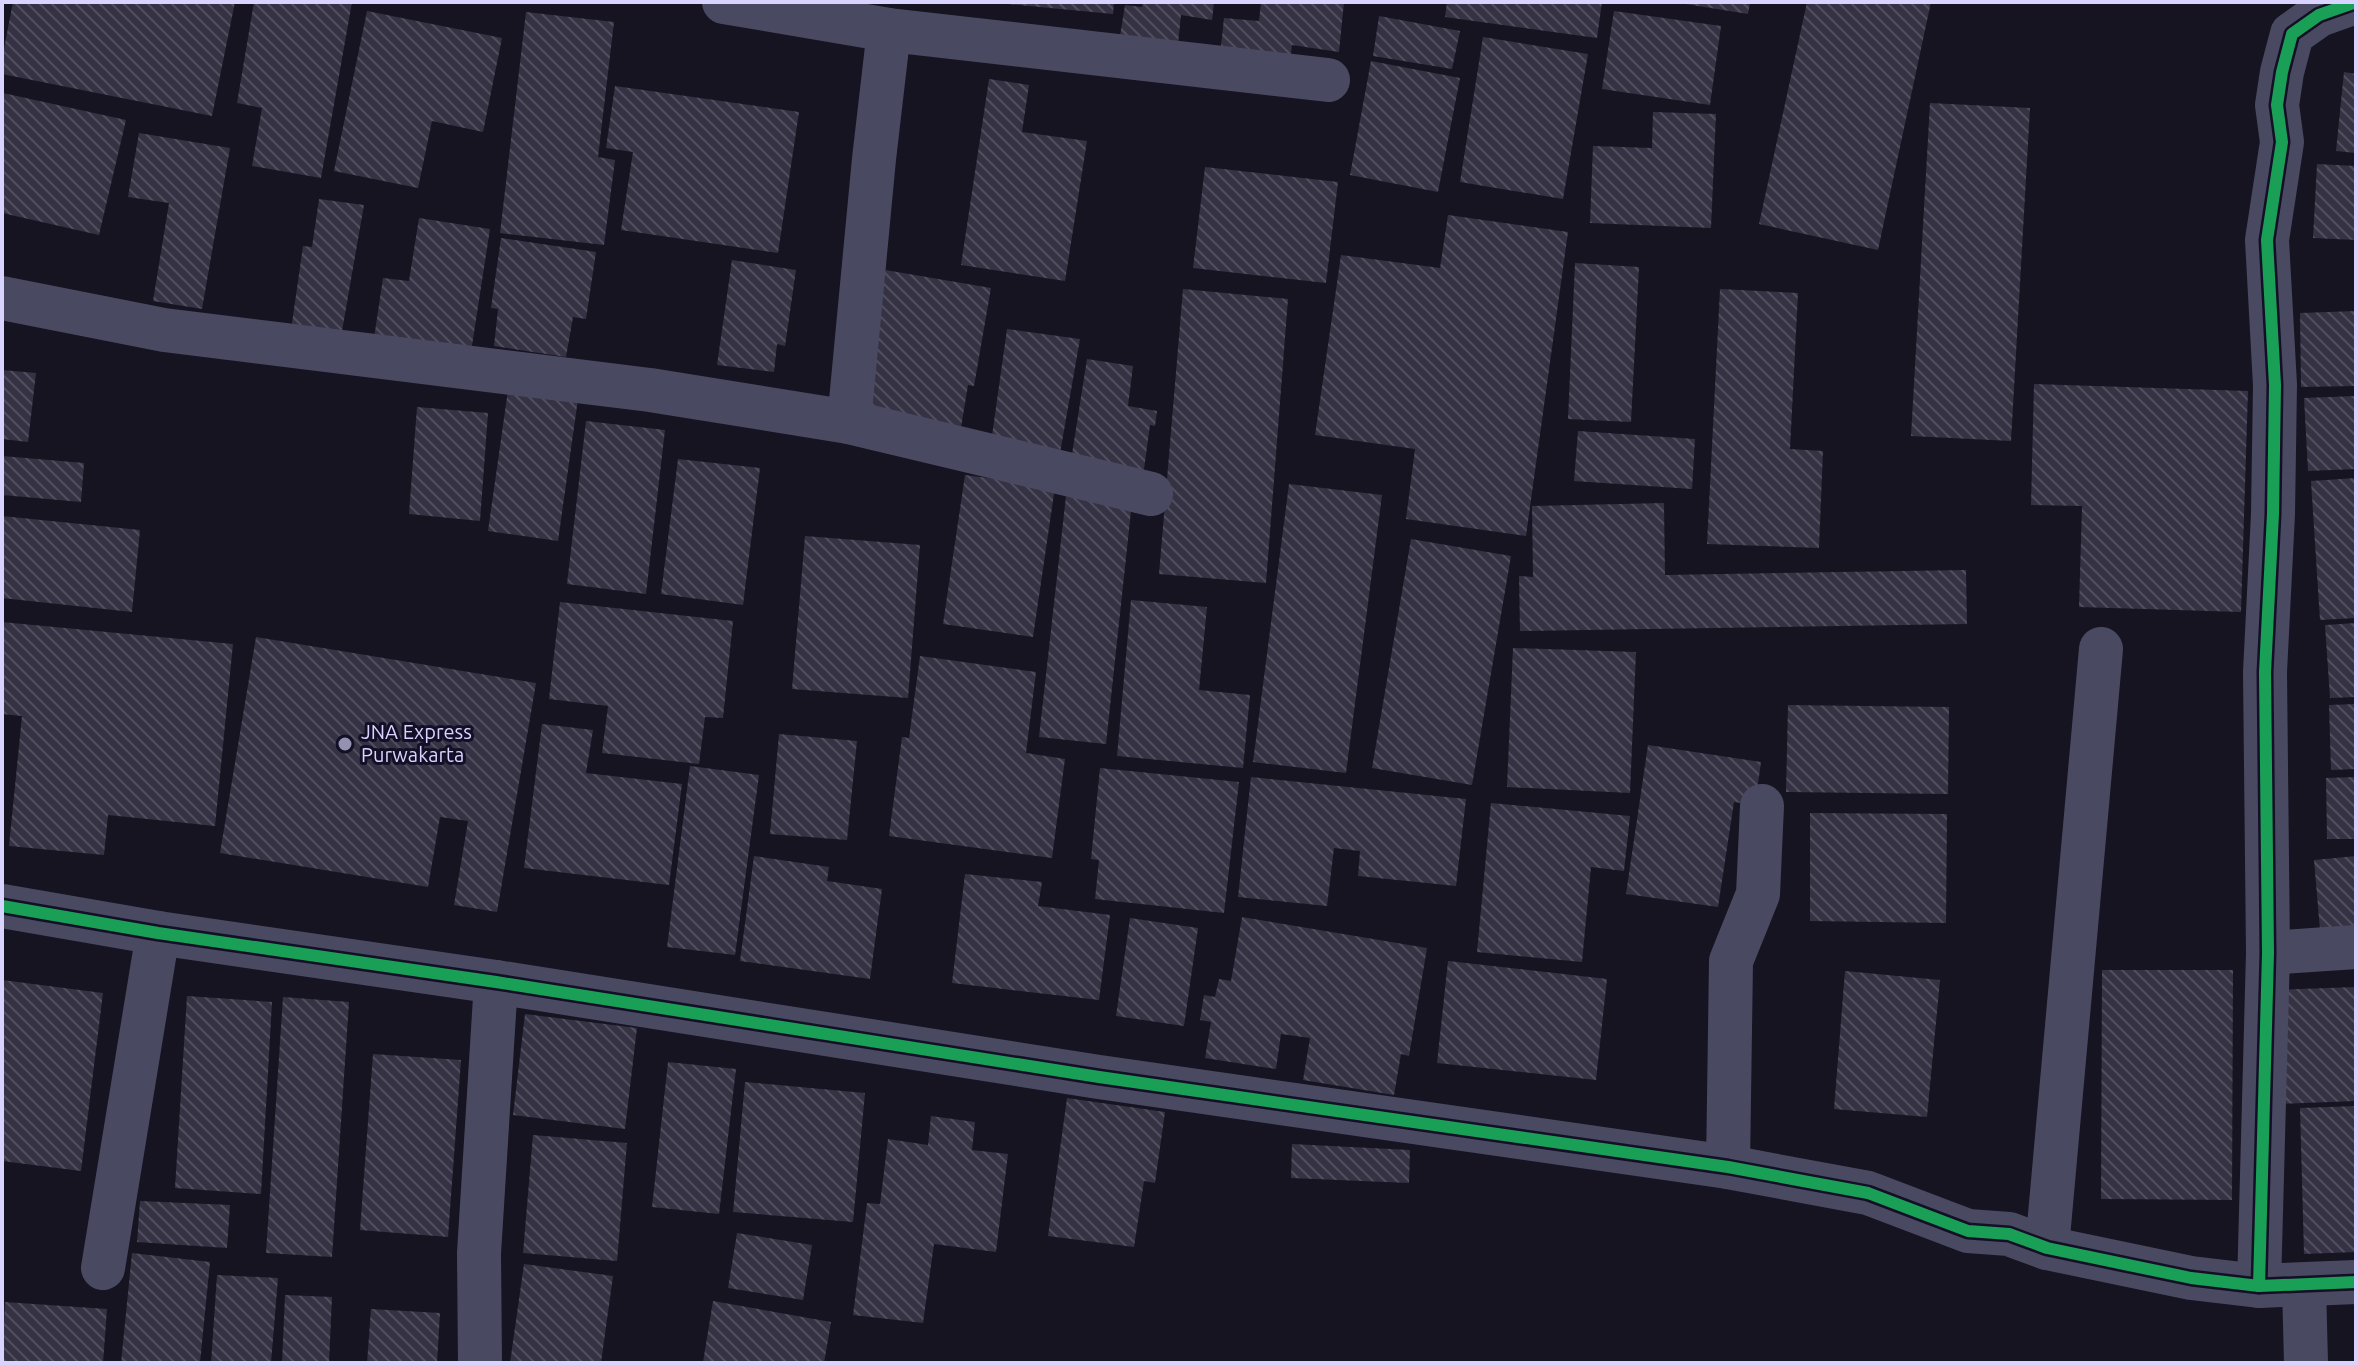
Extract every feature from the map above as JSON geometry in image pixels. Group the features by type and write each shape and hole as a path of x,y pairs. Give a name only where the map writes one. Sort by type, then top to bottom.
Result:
{"street":[{"path":"724,2 845,12 889,30 1328,80"},
{"path":"2259,1286 2268,953 2265,672 2273,514 2275,385 2267,240 2282,142 2277,105 2292,34 2319,15 2356,2"},
{"path":"849,422 889,30"},
{"path":"2,298 164,330 650,390 849,422 1151,494"},
{"path":"2047,1248 2101,649"},
{"path":"1728,1167 1731,961 1758,894 1762,806"},
{"path":"2,906 158,933 496,982 1099,1077 1728,1167 1868,1193 1968,1231 2009,1234 2047,1248 2191,1278 2259,1286 2356,1282"},
{"path":"103,1268 158,933"},
{"path":"2268,953 2356,947"},
{"path":"480,1363 479,1253 496,982"},
{"path":"2304,1285 2306,1363"}],"building":[{"path":"13,2 235,2 212,116 2,74"},
{"path":"254,2 352,2 321,178 252,166 262,108 237,103"},
{"path":"1007,2 1114,2 1113,14"},
{"path":"1143,2 1214,2 1212,20 1181,15 1178,44 1120,36 1125,5 1142,7"},
{"path":"1261,2 1344,2 1339,52 1292,45 1290,62 1220,55 1224,18 1259,21"},
{"path":"1447,2 1602,2 1597,38 1445,17"},
{"path":"1673,2 1750,2 1748,14"},
{"path":"1807,2 1931,2 1878,250 1759,224"},
{"path":"367,11 502,38 483,132 432,121 418,188 334,171"},
{"path":"1614,11 1721,26 1710,105 1602,89"},
{"path":"526,12 614,22 598,157 615,160 604,245 500,233"},
{"path":"1379,16 1460,31 1452,69 1373,56"},
{"path":"1483,37 1588,54 1563,199 1460,182"},
{"path":"1371,61 1460,78 1438,192 1350,175"},
{"path":"2344,72 2356,74 2356,153 2336,151"},
{"path":"989,79 1029,85 1022,132 1087,141 1065,281 961,265"},
{"path":"615,86 799,112 778,253 621,230 633,152 606,148"},
{"path":"3,93 126,120 99,235 2,213"},
{"path":"1930,103 2030,108 2011,441 1911,436"},
{"path":"1653,112 1716,114 1711,228 1590,223 1593,146 1652,148"},
{"path":"139,133 230,148 202,309 153,301 169,203 128,197"},
{"path":"2317,164 2356,166 2356,240 2313,238"},
{"path":"1205,167 1338,182 1326,283 1193,268"},
{"path":"319,199 364,205 341,337 291,330 303,246 312,247"},
{"path":"1448,215 1568,232 1526,536 1406,519 1415,449 1315,435 1341,255 1440,268"},
{"path":"419,218 490,229 471,352 374,338 383,278 409,281"},
{"path":"501,238 596,252 586,319 573,317 566,357 494,346 498,309 491,308"},
{"path":"732,260 796,270 785,346 777,344 774,372 717,365"},
{"path":"1575,263 1639,267 1631,422 1568,419"},
{"path":"862,266 991,288 974,386 968,385 958,446 843,426"},
{"path":"1183,289 1288,299 1266,583 1159,574"},
{"path":"1720,289 1798,293 1790,449 1823,451 1819,548 1707,544"},
{"path":"2356,311 2356,386 2301,387 2300,313"},
{"path":"1007,329 1080,339 1059,459 990,450"},
{"path":"1087,359 1133,366 1128,406 1157,411 1155,426 1150,425 1142,484 1069,473"},
{"path":"2,370 36,373 28,442 2,439"},
{"path":"509,383 579,392 558,541 488,531"},
{"path":"2034,384 2248,391 2241,612 2079,607 2082,506 2031,505"},
{"path":"2356,396 2356,469 2308,471 2304,398"},
{"path":"417,407 488,413 480,521 409,514"},
{"path":"586,421 665,430 646,594 567,584"},
{"path":"1578,431 1695,439 1692,489 1574,481"},
{"path":"2,456 84,463 81,502 2,495"},
{"path":"678,459 760,468 743,605 661,594"},
{"path":"965,475 1055,487 1033,637 943,624"},
{"path":"2356,478 2356,618 2320,620 2311,481"},
{"path":"1289,484 1382,495 1346,773 1253,762"},
{"path":"1066,496 1132,502 1106,744 1039,737"},
{"path":"1664,503 1665,575 1966,570 1967,624 1520,631 1519,576 1533,577 1532,506"},
{"path":"2,516 140,530 132,612 2,598"},
{"path":"805,536 920,545 908,698 792,689"},
{"path":"1411,539 1511,556 1472,785 1372,768"},
{"path":"1131,600 1207,607 1199,690 1250,695 1243,768 1117,756"},
{"path":"560,602 733,621 723,718 705,717 699,764 602,753 608,706 549,699"},
{"path":"2,622 233,644 215,826 108,815 104,855 9,846 22,716 2,714"},
{"path":"2356,623 2356,697 2330,698 2325,625"},
{"name":"JNA Express Purwakarta","path":"256,637 536,683 497,912 454,905 468,821 440,817 428,887 220,853"},
{"path":"1513,648 1636,652 1630,793 1507,787"},
{"path":"920,656 1036,672 1026,753 1065,759 1052,858 889,836 902,737 909,738"},
{"path":"2356,704 2356,769 2331,770 2329,705"},
{"path":"1788,705 1949,707 1948,794 1786,792"},
{"path":"542,724 593,730 586,773 682,784 669,885 524,868"},
{"path":"779,734 857,741 847,840 770,834"},
{"path":"1648,745 1761,762 1755,805 1734,802 1718,907 1626,894"},
{"path":"690,766 759,775 735,955 667,947"},
{"path":"1100,768 1239,782 1224,913 1095,899 1099,860 1091,859"},
{"path":"1251,777 1466,799 1456,886 1358,876 1360,851 1334,848 1327,906 1238,897"},
{"path":"2356,777 2356,839 2327,839 2326,778"},
{"path":"1491,803 1630,816 1624,871 1591,867 1582,962 1477,952"},
{"path":"1810,813 1947,814 1946,923 1810,921"},
{"path":"754,856 829,867 827,881 882,889 870,979 740,961"},
{"path":"2356,856 2356,926 2320,930 2314,860"},
{"path":"965,874 1042,882 1038,906 1110,915 1099,1000 952,983"},
{"path":"1242,917 1427,948 1409,1056 1401,1054 1394,1095 1303,1080 1310,1038 1281,1034 1276,1069 1205,1058 1211,1022 1200,1020 1204,995 1215,997 1219,979 1231,981"},
{"path":"1130,918 1198,928 1184,1026 1116,1016"},
{"path":"1448,961 1607,979 1596,1080 1437,1063"},
{"path":"2102,970 2233,970 2232,1200 2101,1199"},
{"path":"1845,971 1940,980 1927,1117 1834,1109"},
{"path":"2,980 103,993 81,1171 2,1161"},
{"path":"2356,987 2356,1101 2278,1104 2274,990"},
{"path":"187,996 272,1002 261,1194 175,1188"},
{"path":"283,997 349,1002 332,1257 266,1253"},
{"path":"525,1014 637,1028 625,1129 513,1115"},
{"path":"373,1054 461,1060 448,1237 360,1230"},
{"path":"668,1062 736,1069 719,1214 652,1207"},
{"path":"745,1082 865,1093 853,1222 733,1212"},
{"path":"1067,1098 1165,1112 1155,1183 1144,1181 1134,1247 1048,1236"},
{"path":"2356,1106 2356,1252 2304,1254 2300,1108"},
{"path":"931,1116 975,1122 972,1150 1008,1154 996,1252 934,1244 923,1323 853,1315 867,1203 880,1204 888,1139 928,1145"},
{"path":"533,1135 627,1143 617,1261 523,1253"},
{"path":"1292,1144 1410,1150 1409,1183 1291,1178"},
{"path":"140,1201 230,1205 227,1248 137,1242"},
{"path":"737,1233 812,1245 803,1300 728,1288"},
{"path":"132,1253 210,1262 200,1363 121,1363"},
{"path":"524,1264 613,1276 601,1363 510,1363"},
{"path":"217,1275 278,1278 271,1363 211,1363"},
{"path":"285,1295 332,1297 329,1363 282,1363"},
{"path":"713,1301 831,1322 824,1363 703,1362"},
{"path":"5,1302 107,1309 103,1363 2,1363"},
{"path":"371,1309 440,1313 437,1363 367,1363"}],"cycle path":[{"path":"2259,1286 2268,953 2265,672 2273,514 2275,385 2267,240 2282,142 2277,105 2292,34 2319,15 2356,2"},
{"path":"2,906 158,933 496,982 1099,1077 1728,1167 1868,1193 1968,1231 2009,1234 2047,1248 2191,1278 2259,1286 2356,1282"}],"place":[{"name":"JNA Express Purwakarta","path":"345,744"}]}
